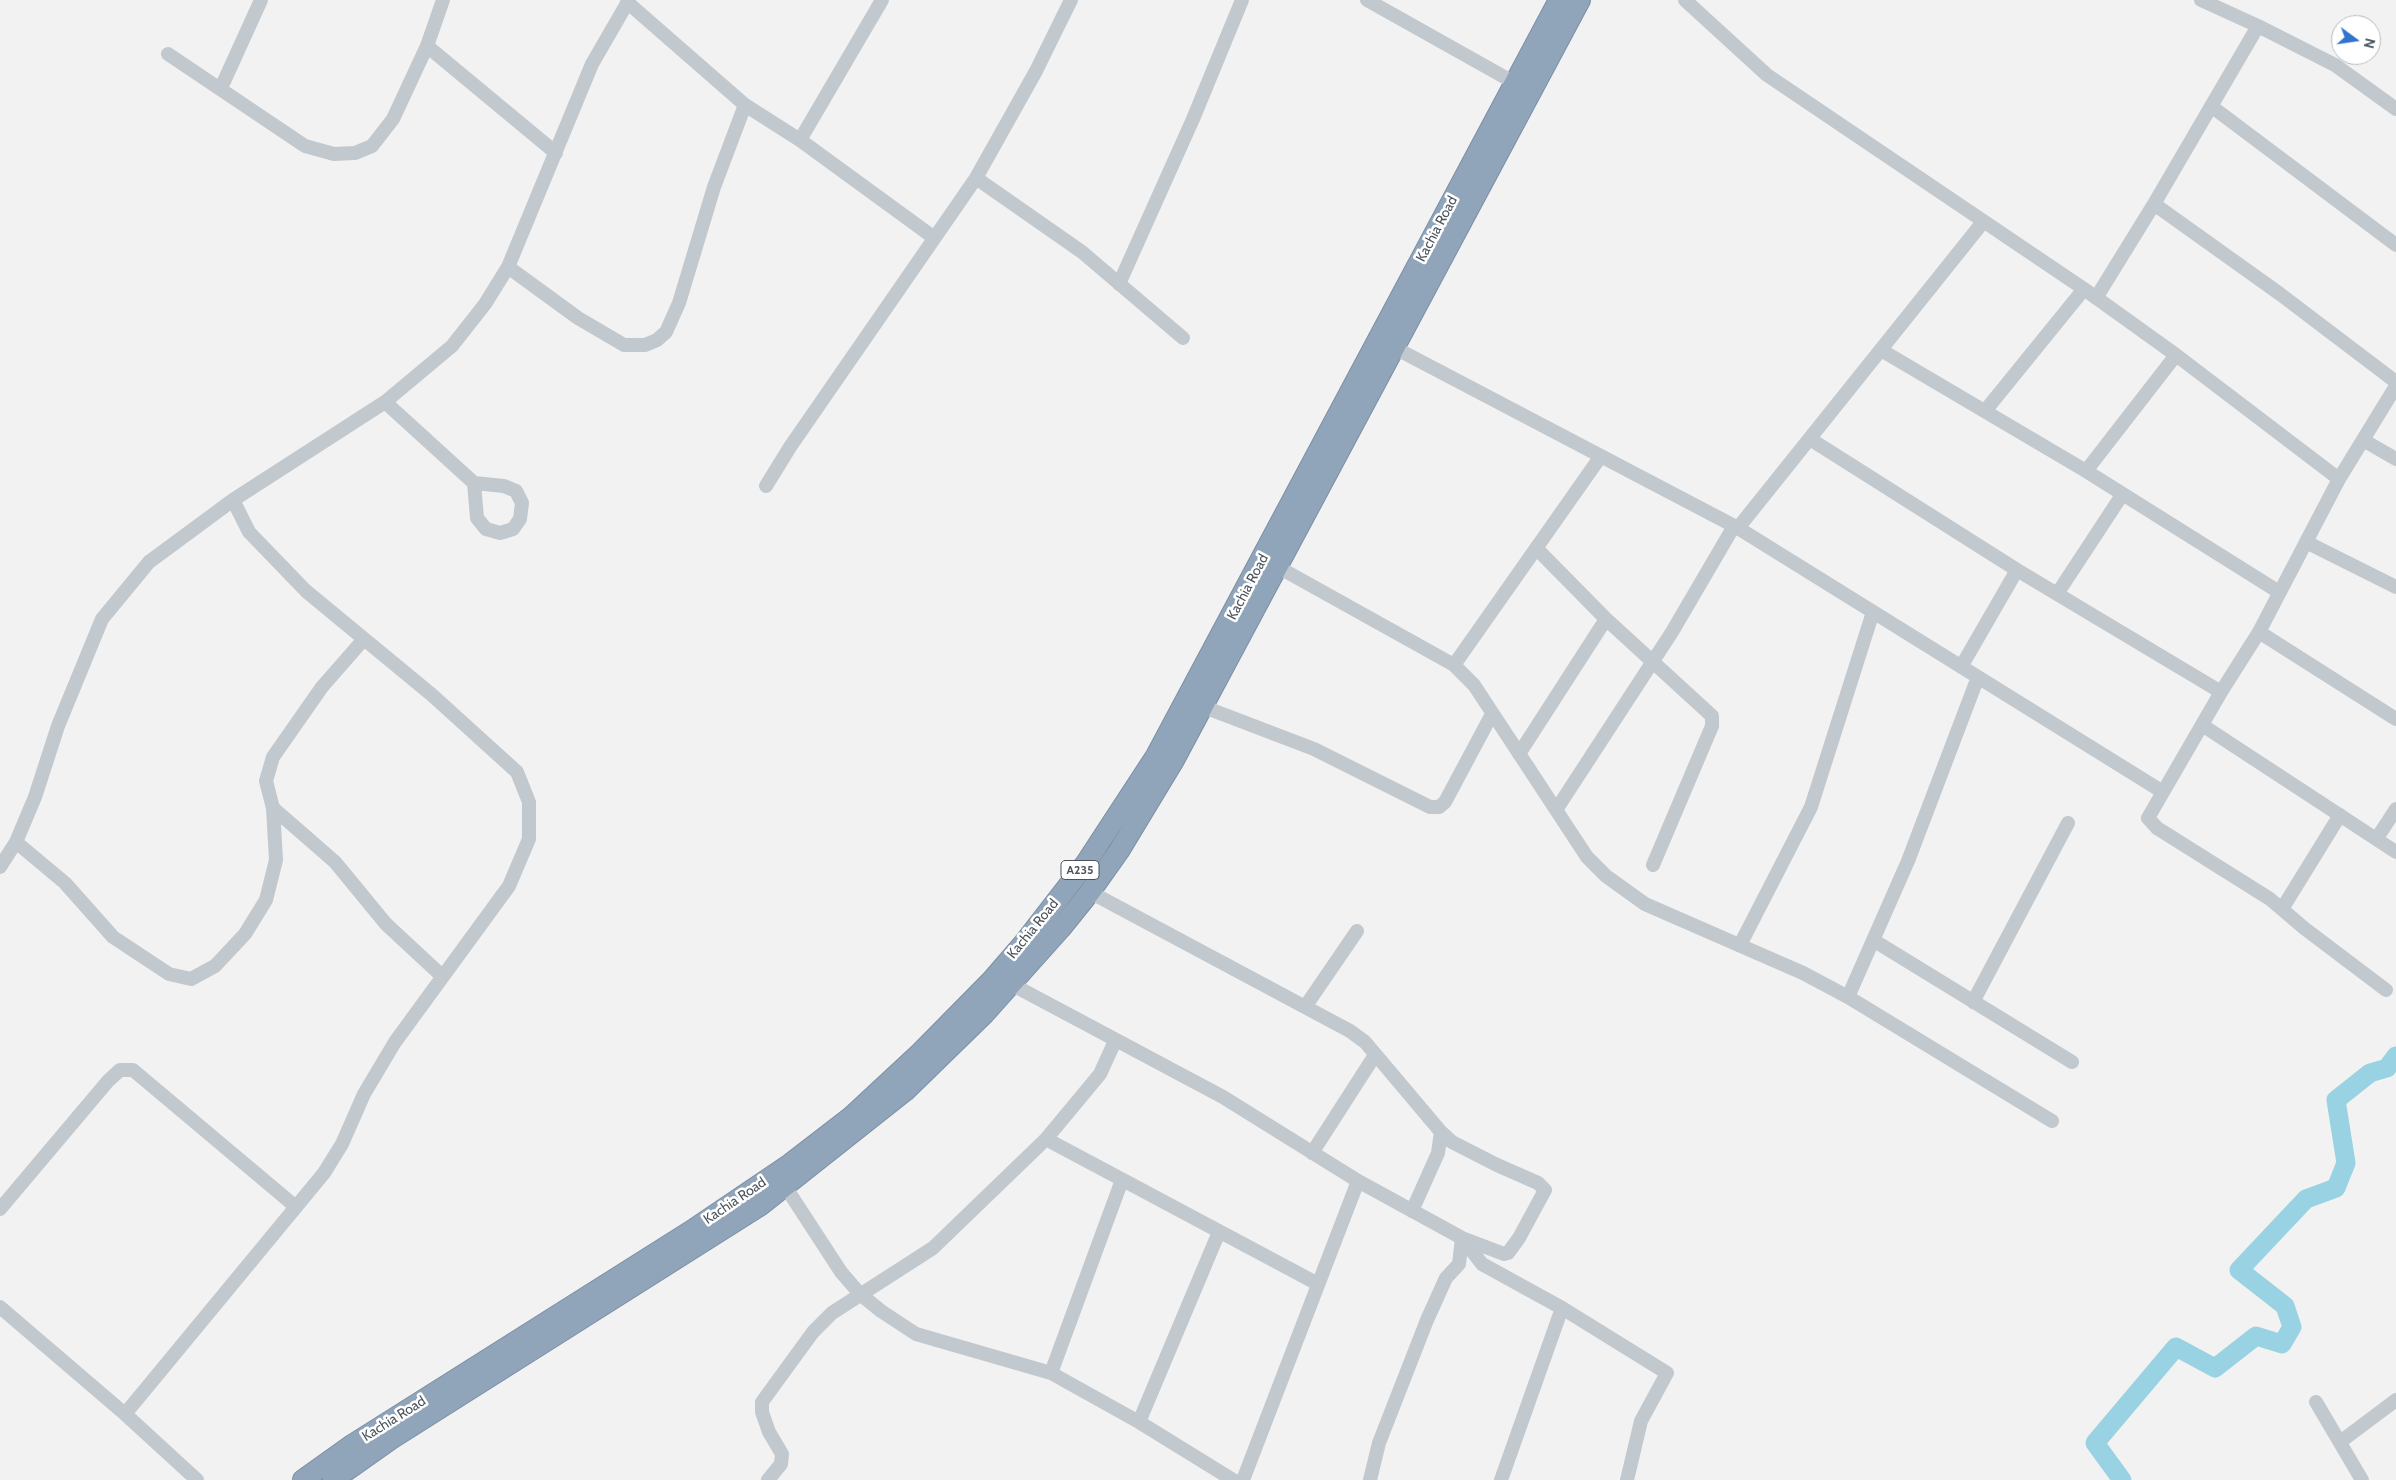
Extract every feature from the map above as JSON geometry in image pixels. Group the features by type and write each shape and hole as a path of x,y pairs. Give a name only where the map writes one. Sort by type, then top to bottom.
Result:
{"highway":[{"name":"Kachia Road","path":"304,1480 352,1445 691,1231 790,1164 851,1117 942,1031 998,972 1086,863 1156,756 1559,0"},
{"name":"Kachia Road","path":"333,1480 391,1439 761,1205 905,1092 985,1013 1090,892 1148,805 1204,707 1580,0"}],"street":[{"path":"220,88 261,0"},
{"path":"168,54 305,146 334,154 355,153 372,146 393,119 427,46 443,0"},
{"path":"800,140 882,0"},
{"path":"766,486 790,447 976,178 1036,70 1071,0"},
{"path":"1120,284 1193,119 1242,0"},
{"path":"1367,0 1514,83"},
{"path":"1685,0 1767,75 2084,289 2176,355 2339,479"},
{"path":"2201,0 2335,65 2396,109"},
{"path":"0,867 16,842 35,797 58,726 102,619 149,562 233,500 385,402 452,346 485,304 508,267 592,64 628,1 745,105 800,140 934,237"},
{"path":"2096,298 2154,204 2258,26"},
{"path":"427,46 556,153"},
{"path":"508,267 578,318 624,345 645,345 657,340 666,332 680,303 714,187 745,105"},
{"path":"2212,106 2396,245"},
{"path":"976,178 1082,252 1182,338"},
{"path":"2154,204 2280,294 2396,384 2339,479 2259,632 2221,692 2148,818 2151,823 2270,899 2386,990"},
{"path":"1556,810 1653,662 1736,527 1810,439 1983,222"},
{"path":"1985,411 2084,289"},
{"path":"1395,348 1736,527 2163,792"},
{"path":"1881,350 2086,471 2279,592"},
{"path":"2086,471 2176,355"},
{"path":"385,402 474,483"},
{"path":"1810,439 2017,570 2221,692"},
{"path":"2363,440 2396,459"},
{"path":"1454,665 1601,456"},
{"path":"2056,594 2122,495"},
{"path":"125,1414 324,1173 342,1144 364,1094 395,1042 509,886 529,839 530,802 516,772 432,695 306,591 249,532 233,500"},
{"path":"2306,542 2396,588"},
{"path":"1536,548 1606,619 1712,716 1712,726 1653,865"},
{"path":"1278,566 1454,665 1474,685 1587,857 1606,876 1646,904 1802,973 1848,997 2052,1121"},
{"path":"1961,667 2017,570"},
{"path":"1740,945 1811,807 1873,612"},
{"path":"1519,754 1606,619"},
{"path":"2259,632 2396,719"},
{"path":"16,842 65,883 113,937 169,974 192,979 215,966 245,934 266,900 276,860 273,808 267,794 266,781 272,757 322,686 364,639"},
{"path":"1848,997 1941,779 1978,678"},
{"path":"1204,707 1314,749 1430,807 1439,807 1445,802 1492,714"},
{"path":"2202,725 2396,852"},
{"path":"273,808 336,862 386,924 442,976"},
{"path":"2377,838 2396,809"},
{"path":"2282,909 2340,815"},
{"path":"1973,1002 2068,823"},
{"path":"1011,984 1223,1097 1312,1153 1412,1211 1462,1238 1508,1254 1519,1238 1545,1190 1538,1183 1452,1142 1441,1132 1365,1042 1350,1031 1090,892"},
{"path":"1305,1007 1357,931"},
{"path":"1873,940 2072,1062"},
{"path":"768,1480 781,1464 782,1454 768,1432 762,1412 762,1402 813,1332 832,1313 933,1248 1046,1139 1100,1074 1115,1041"},
{"path":"1312,1153 1376,1055"},
{"path":"0,1209 120,1070 133,1070 296,1207"},
{"path":"1412,1211 1438,1153 1441,1132"},
{"path":"1046,1139 1318,1284"},
{"path":"1051,1373 1122,1180"},
{"path":"1243,1480 1358,1180"},
{"path":"785,1186 841,1272 860,1294 881,1311 916,1334 1051,1373 1140,1422 1233,1480"},
{"path":"1140,1422 1219,1232"},
{"path":"1462,1238 1482,1264 1562,1308 1667,1373 1641,1421 1627,1480"},
{"path":"1370,1480 1379,1443 1427,1320 1446,1278 1459,1264 1462,1238"},
{"path":"0,1307 125,1414 198,1480"},
{"path":"1501,1480 1562,1308"},
{"path":"2340,1442 2396,1400"},
{"path":"2316,1402 2362,1480"}],"waterway":[{"path":"2122,1480 2095,1443 2176,1347 2215,1368 2256,1336 2282,1344 2292,1327 2285,1306 2239,1270 2306,1199 2336,1188 2346,1163 2336,1100 2370,1073 2387,1068 2396,1056"}]}
